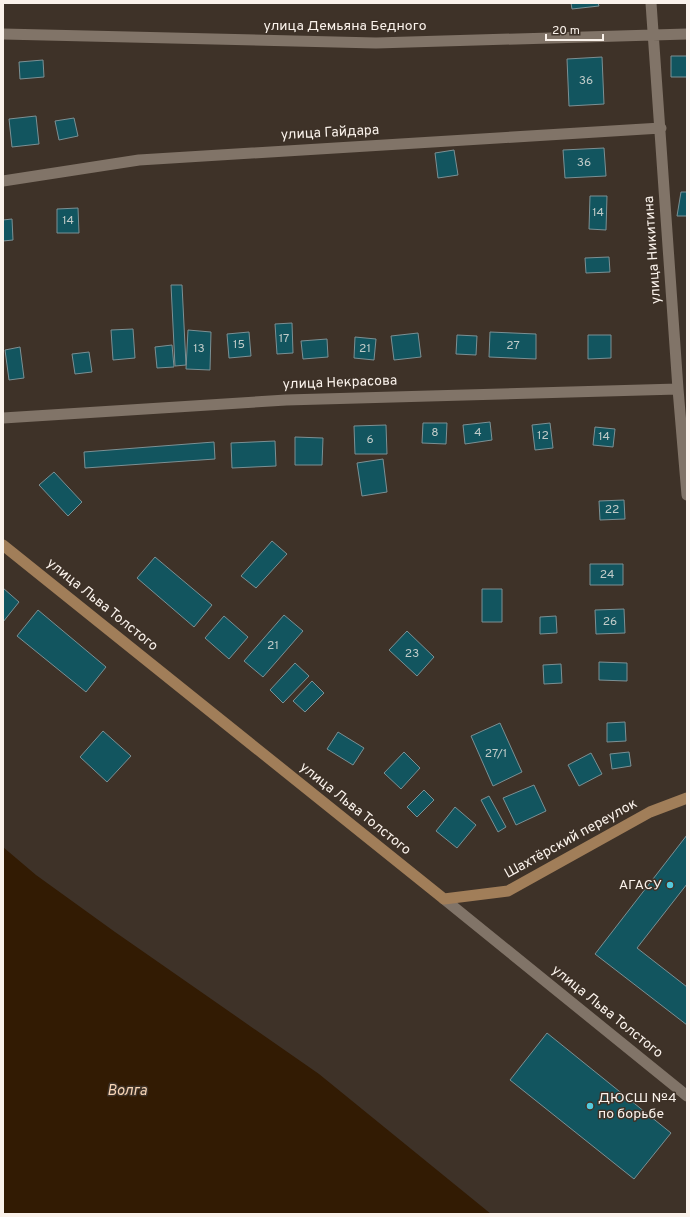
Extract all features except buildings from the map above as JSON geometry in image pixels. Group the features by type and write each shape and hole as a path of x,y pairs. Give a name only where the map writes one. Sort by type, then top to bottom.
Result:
{"main road":[{"name":"улица Льва Толстого","path":"3,545 444,899"},
{"name":"Шахтёрский переулок","path":"444,899 508,891 650,812 687,798"}],"street":[{"name":"улица Никитина","path":"651,3 678,390 687,495"},
{"name":"улица Демьяна Бедного","path":"3,34 376,43 687,34"},
{"name":"улица Гайдара","path":"3,181 138,160 660,128"},
{"name":"улица Некрасова","path":"3,418 286,400 678,390"},
{"name":"улица Льва Толстого","path":"444,899 687,1096"}],"water":[{"name":"Волга","path":"3,847 36,875 115,932 319,1074 491,1214 3,1214"}],"place":[{"name":"АГАСУ","path":"670,885"},
{"name":"ДЮСШ №4 по борьбе","path":"590,1106"}]}
